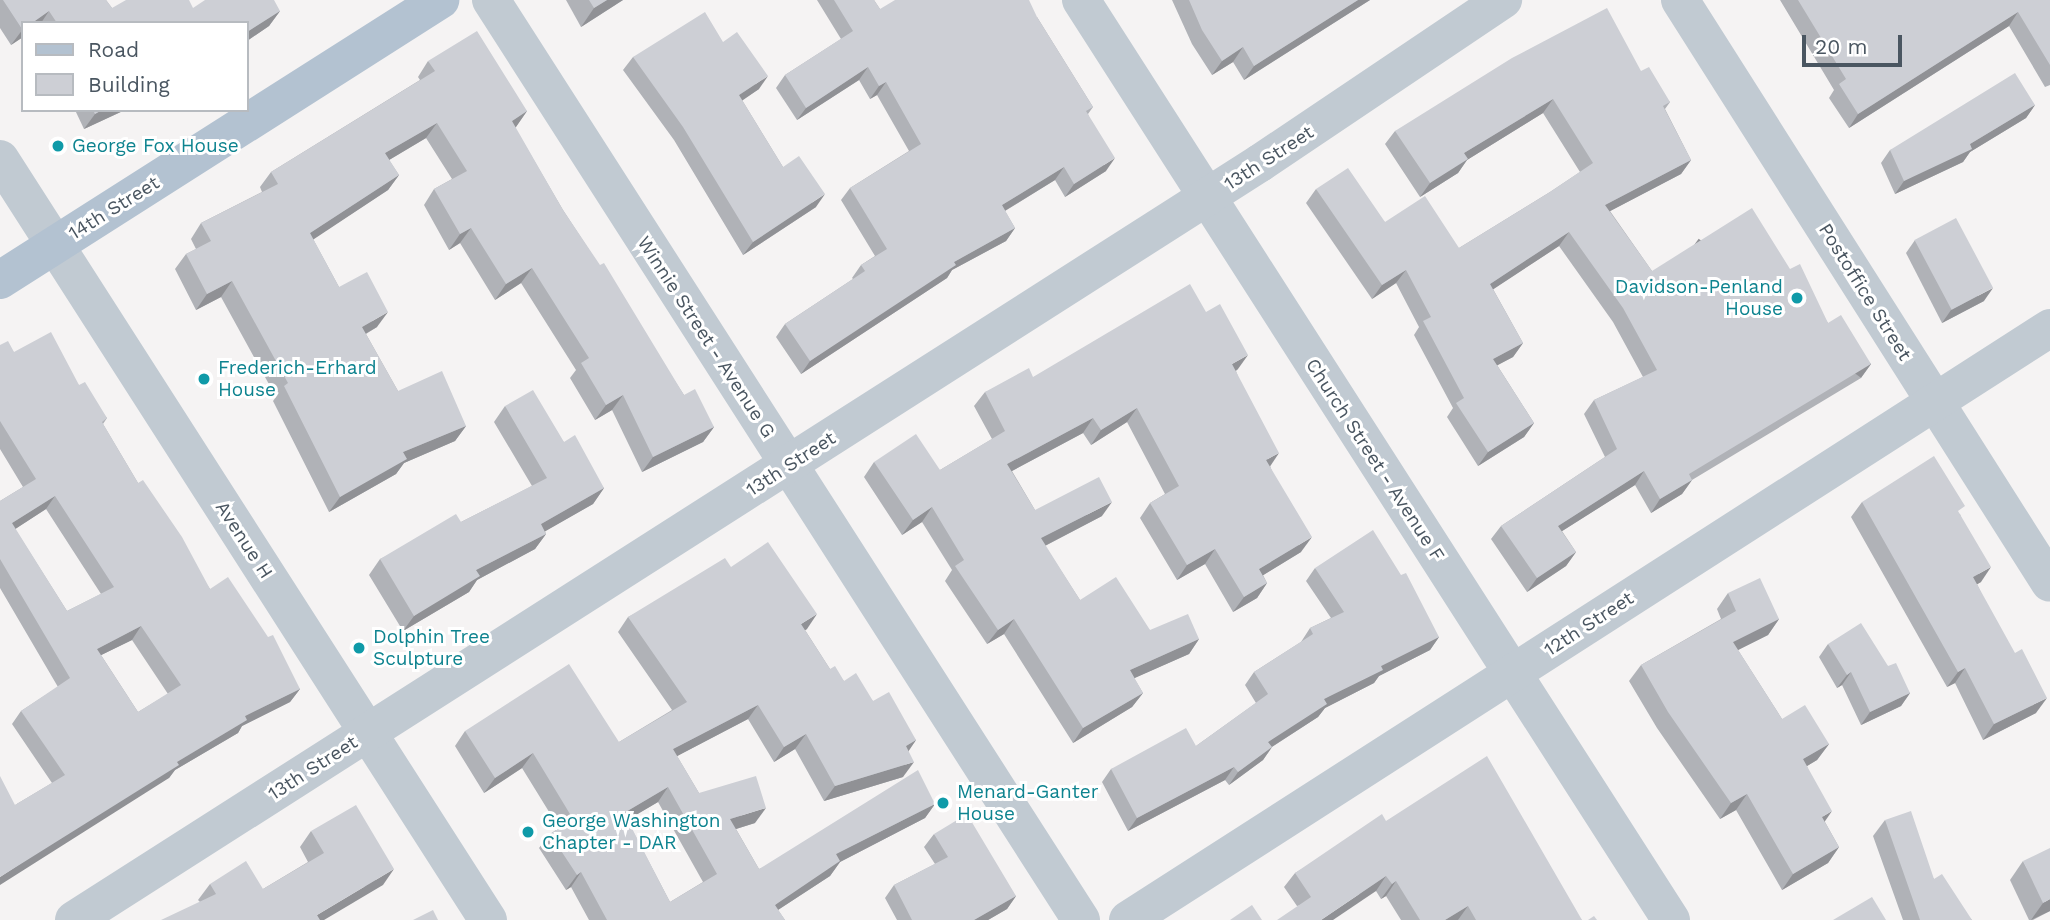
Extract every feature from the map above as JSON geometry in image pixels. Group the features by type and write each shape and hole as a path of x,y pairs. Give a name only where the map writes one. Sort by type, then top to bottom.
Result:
{"main road":[{"name":"14th Street","path":"0,280 440,0"}],"street":[{"name":"Winnie Street - Avenue G","path":"491,0 1081,920"},
{"name":"Church Street - Avenue F","path":"1081,0 1671,920"},
{"name":"13th Street","path":"74,920 1415,64 1503,0"},
{"name":"Postoffice Street","path":"1680,0 2050,583"},
{"name":"Avenue H","path":"0,159 488,920"},
{"name":"12th Street","path":"1128,920 2050,328"}],"building":[{"path":"3,0 106,0 112,8 126,0 189,0 193,8 205,0 274,0 280,11 248,31 248,21 56,21 49,11 35,21 21,21 21,27"},
{"path":"589,0 607,0 594,8"},
{"path":"834,0 874,0 880,9 895,0 1029,0 1093,107 1086,111 1115,158 1074,184 1064,167 1002,205 1015,228 954,262 956,265 810,361 785,324 865,271 861,265 887,249 850,188 921,144 886,82 879,86 868,67 806,108 785,75 853,31"},
{"path":"1189,0 1358,0 1254,66 1243,47 1222,61 1202,30"},
{"path":"1798,0 2050,0 2050,65 2018,12 1858,114 1839,84 1846,79"},
{"path":"1607,8 1641,71 1649,67 1670,102 1663,106 1691,160 1605,205 1652,271 1752,208 1790,269 1800,264 1828,323 1841,315 1871,364 1689,474 1692,480 1660,499 1644,471 1558,526 1576,552 1537,578 1501,526 1617,449 1594,400 1657,370 1623,308 1569,232 1490,284 1523,343 1493,359 1534,423 1488,452 1456,403 1464,398 1423,321 1431,317 1406,270 1382,285 1316,189 1348,168 1385,222 1425,196 1459,248 1550,192 1593,163 1553,99 1464,153 1468,159 1430,183 1395,131 1512,58"},
{"path":"705,12 723,42 737,32 768,76 739,95 783,167 799,156 825,194 753,242 683,127 633,57"},
{"path":"477,31 527,111 512,121 563,210 600,265 604,263 684,395 695,389 714,427 653,457 623,395 606,405 581,363 589,358 532,268 506,284 471,228 460,234 434,189 467,171 437,123 385,153 399,175 310,233 339,287 367,272 388,312 362,327 398,391 442,371 466,426 403,452 407,459 340,497 284,386 288,383 232,281 207,294 186,254 211,241 201,223 278,184 271,172 435,71 428,61"},
{"path":"2015,73 2035,105 1970,144 1972,149 1904,181 1890,150"},
{"path":"1956,218 1993,288 1952,310 1915,240"},
{"path":"1190,284 1206,312 1220,304 1248,355 1232,364 1279,453 1266,460 1312,537 1259,569 1267,583 1244,597 1215,549 1187,565 1150,503 1179,486 1137,408 1101,430 1093,418 1007,464 1035,510 1099,477 1112,502 1041,538 1080,600 1116,577 1150,630 1188,614 1199,639 1130,670 1143,693 1083,728 1014,619 998,630 955,566 964,560 932,507 913,520 874,462 916,434 940,470 1005,431 985,392 1029,368 1033,377"},
{"path":"51,332 79,385 85,382 107,418 102,422 138,483 143,480 182,537 210,589 228,577 268,637 273,635 300,689 245,716 247,720 177,762 179,765 0,877 0,776 15,805 65,775 21,711 70,678 0,559 0,501 36,479 0,421 0,345 8,341 14,352","holes":["55,496 114,587 67,611 12,523","141,626 181,685 138,712 97,649"]},
{"path":"533,390 564,442 575,435 604,488 541,524 546,534 476,570 480,576 414,616 380,559 456,514 461,522 547,478 505,406"},
{"path":"1934,456 1965,506 1958,511 1991,567 1973,577 2015,653 2022,649 2047,698 1994,724 1965,668 1958,672 1862,502"},
{"path":"1373,530 1401,575 1406,573 1439,637 1381,666 1383,670 1324,699 1327,704 1268,742 1272,747 1238,772 1234,767 1137,818 1111,769 1186,728 1196,746 1268,694 1254,672 1313,634 1310,628 1344,612 1315,568"},
{"path":"768,542 817,614 801,624 830,669 835,666 844,681 856,673 873,701 889,692 916,740 906,746 914,762 835,786 806,734 784,747 758,705 673,749 699,793 756,776 766,808 730,819 759,869 918,770 935,804 836,854 840,861 775,905 785,920 607,920 581,872 577,875 550,834 573,819 533,753 495,778 465,731 569,664 619,742 687,702 628,617 725,558 731,567","holes":["668,787 717,874 670,902 624,813"]},
{"path":"1760,578 1779,619 1733,642 1782,719 1805,705 1829,744 1803,759 1832,811 1822,817 1839,847 1793,874 1747,794 1731,803 1668,712 1641,665 1736,611 1728,593"},
{"path":"1861,623 1888,666 1896,663 1910,693 1870,712 1851,672 1847,675 1828,644"},
{"path":"1487,756 1582,920 1476,920 1468,906 1445,920 1420,920 1396,881 1392,884 1386,876 1321,920 1277,920 1311,897 1295,873 1382,814 1386,821"},
{"path":"356,805 394,869 317,915 320,920 161,920 216,894 210,884 246,861 263,889 324,853 311,831"},
{"path":"1911,811 1934,879 1942,874 1972,920 1920,920 1885,820"},
{"path":"967,814 1016,896 974,920 912,920 894,885 948,857 934,834"},
{"path":"2050,848 2050,899 2043,903 2023,861"},
{"path":"1872,897 1886,920 1833,920"},
{"path":"1252,905 1262,920 1230,920"},
{"path":"433,910 438,920 413,920"}],"place":[{"name":"George Fox House","path":"58,146"},
{"name":"Davidson-Penland House","path":"1797,298"},
{"name":"Frederich-Erhard House","path":"204,379"},
{"name":"Dolphin Tree Sculpture","path":"359,648"},
{"name":"Menard-Ganter House","path":"943,803"},
{"name":"George Washington Chapter - DAR","path":"528,832"}]}
